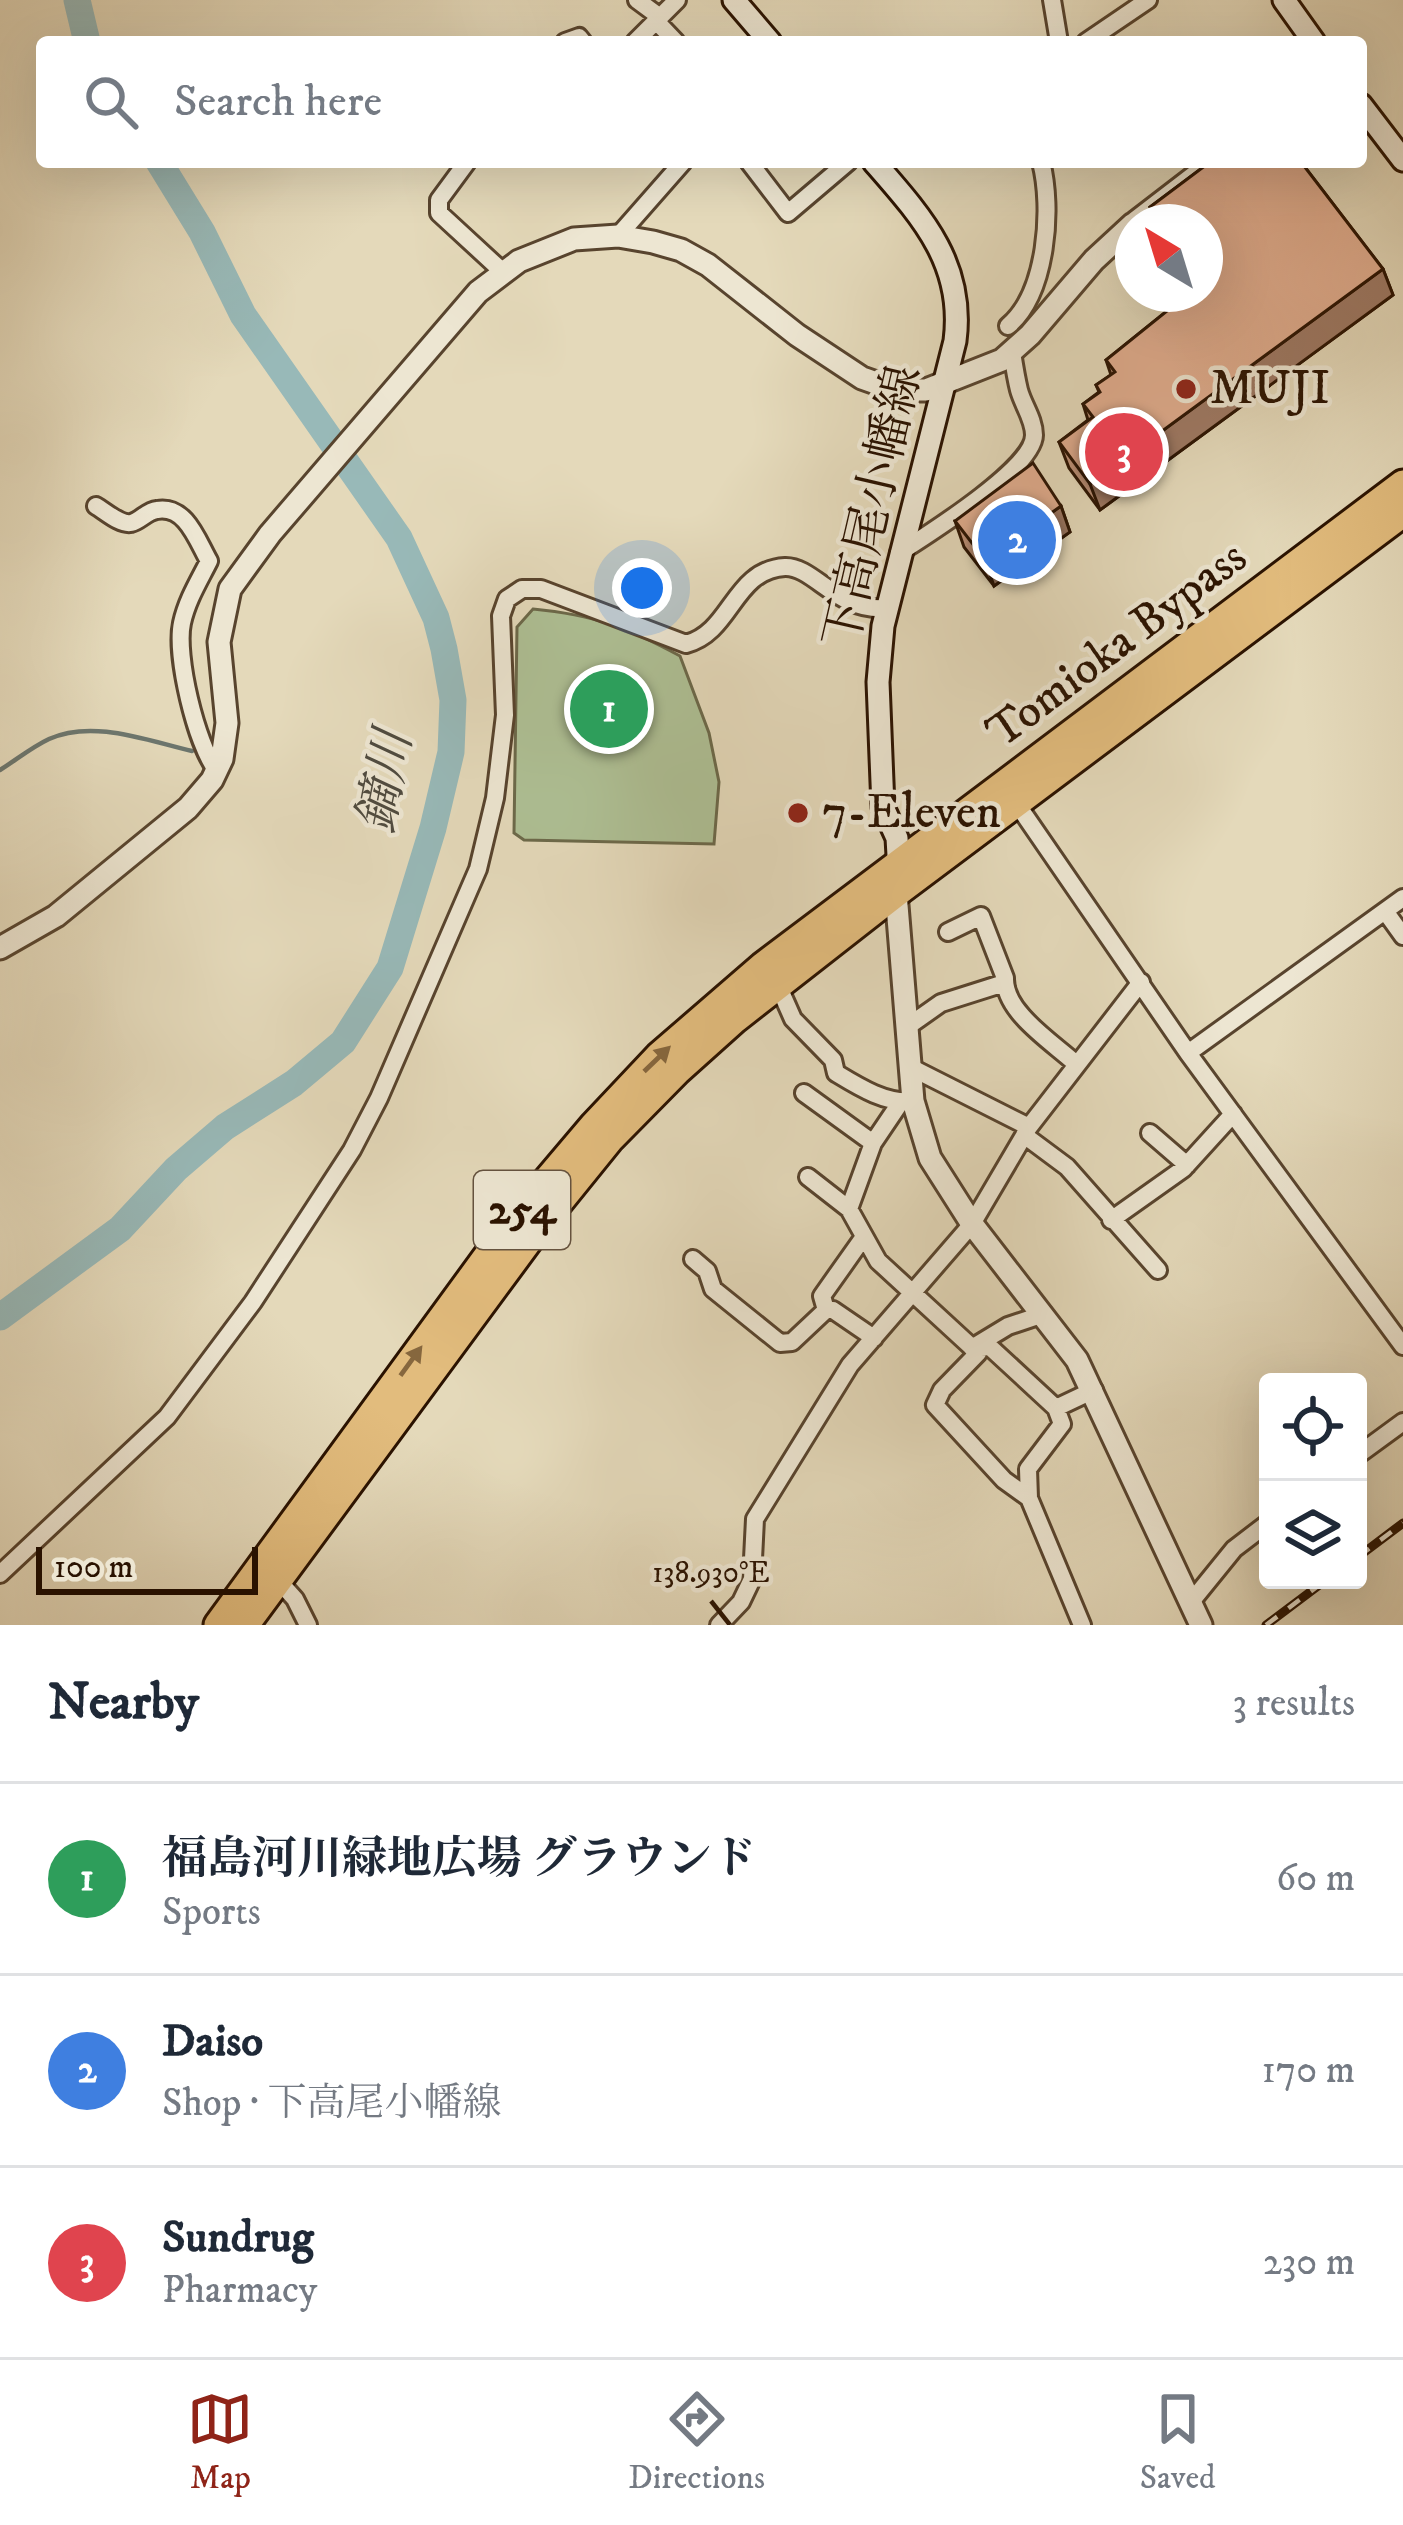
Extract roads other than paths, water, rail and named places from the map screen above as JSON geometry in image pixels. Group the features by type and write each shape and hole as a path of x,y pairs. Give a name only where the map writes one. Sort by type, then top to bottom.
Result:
{"highway":[{"name":"Tomioka Bypass","path":"218,1625 516,1217 659,1056 719,1002 899,862 1403,484"},
{"name":"Tomioka Bypass","path":"244,1625 534,1232 610,1139 677,1071 896,893 1403,513"}],"street":[{"path":"637,0 671,36"},
{"path":"641,36 677,0"},
{"path":"734,0 765,36"},
{"path":"1052,0 1058,36"},
{"path":"1095,36 1148,0"},
{"path":"1284,0 1310,36"},
{"path":"1367,113 1403,160"},
{"path":"462,168 439,200 439,213 503,272"},
{"path":"618,236 623,225 681,168"},
{"path":"754,168 788,213 841,168"},
{"name":"下高尾小幡線","path":"879,168 950,266 958,322 886,608 879,668 884,807 897,838 899,862 896,893 910,1067 907,1102 930,1158 972,1224 1044,1314 1094,1390 1201,1625"},
{"path":"1008,326 1028,302 1049,214 1042,168"},
{"path":"1159,204 1206,168"},
{"path":"0,948 56,916 188,808 217,771 227,723 218,642 227,596 250,559 478,292 503,272 545,248 574,239 618,236 667,245 695,257 796,334 878,386 926,390 984,370 1012,352 1115,241"},
{"path":"1030,293 1049,310"},
{"path":"899,553 1013,469 1033,445 1035,431 1020,394 1012,352"},
{"path":"96,506 132,523 154,509 172,510 183,517 209,560 188,602 179,647 197,735 217,771"},
{"path":"0,1574 167,1417 253,1302 352,1150 380,1098 478,869 495,797 505,715 501,616 507,599 521,589 541,590 686,644 701,640 717,627 747,580 784,567 803,571 837,598 886,608"},
{"path":"1017,804 1188,1053 1403,1346"},
{"path":"1188,1053 1403,898"},
{"path":"1384,911 1403,936"},
{"path":"948,932 981,916 1016,1008 1075,1063"},
{"path":"719,1625 741,1602 752,1579 755,1519 850,1365 972,1224 1026,1131 1141,982"},
{"path":"907,1027 941,1004 1004,983"},
{"path":"778,986 794,1019 833,1060 836,1073 864,1089 907,1102 873,1143 848,1209"},
{"path":"910,1067 1026,1131 1067,1167 1157,1270"},
{"path":"804,1093 873,1143"},
{"path":"1111,1220 1187,1165 1233,1114"},
{"path":"1150,1133 1187,1165"},
{"path":"808,1178 848,1209 878,1261 978,1354 942,1390 935,1406 1004,1480 1029,1498"},
{"path":"826,1310 822,1296 863,1238"},
{"path":"693,1259 707,1271 713,1289 780,1343 792,1342 826,1310 874,1338"},
{"path":"972,1348 1008,1326 1044,1314"},
{"path":"972,1348 990,1347 1056,1408 1062,1424 1028,1469 1029,1498 1082,1625"},
{"path":"1056,1408 1094,1390"},
{"path":"1367,1448 1403,1422"},
{"path":"1192,1602 1234,1549 1259,1530"},
{"path":"278,1580 295,1599 308,1625"}],"waterway":[{"name":"鏑川","path":"77,0 86,36"},
{"name":"鏑川","path":"0,1317 120,1229 176,1169 225,1127 294,1083 343,1042 390,968 451,752 453,700 444,649 436,618 399,538 243,315 202,232 163,168"},
{"path":"0,770 49,739 84,731 120,734 192,751"}],"railway":[{"path":"1367,1550 1403,1523"},
{"path":"1266,1625 1314,1589"}],"place":[{"name":"MUJI","path":"1186,389"},
{"name":"Sundrug","path":"1124,452"},
{"name":"Daiso","path":"1017,540"},
{"name":"福島河川緑地広場 グラウンド","path":"609,709"},
{"name":"7-Eleven","path":"798,813"}]}
